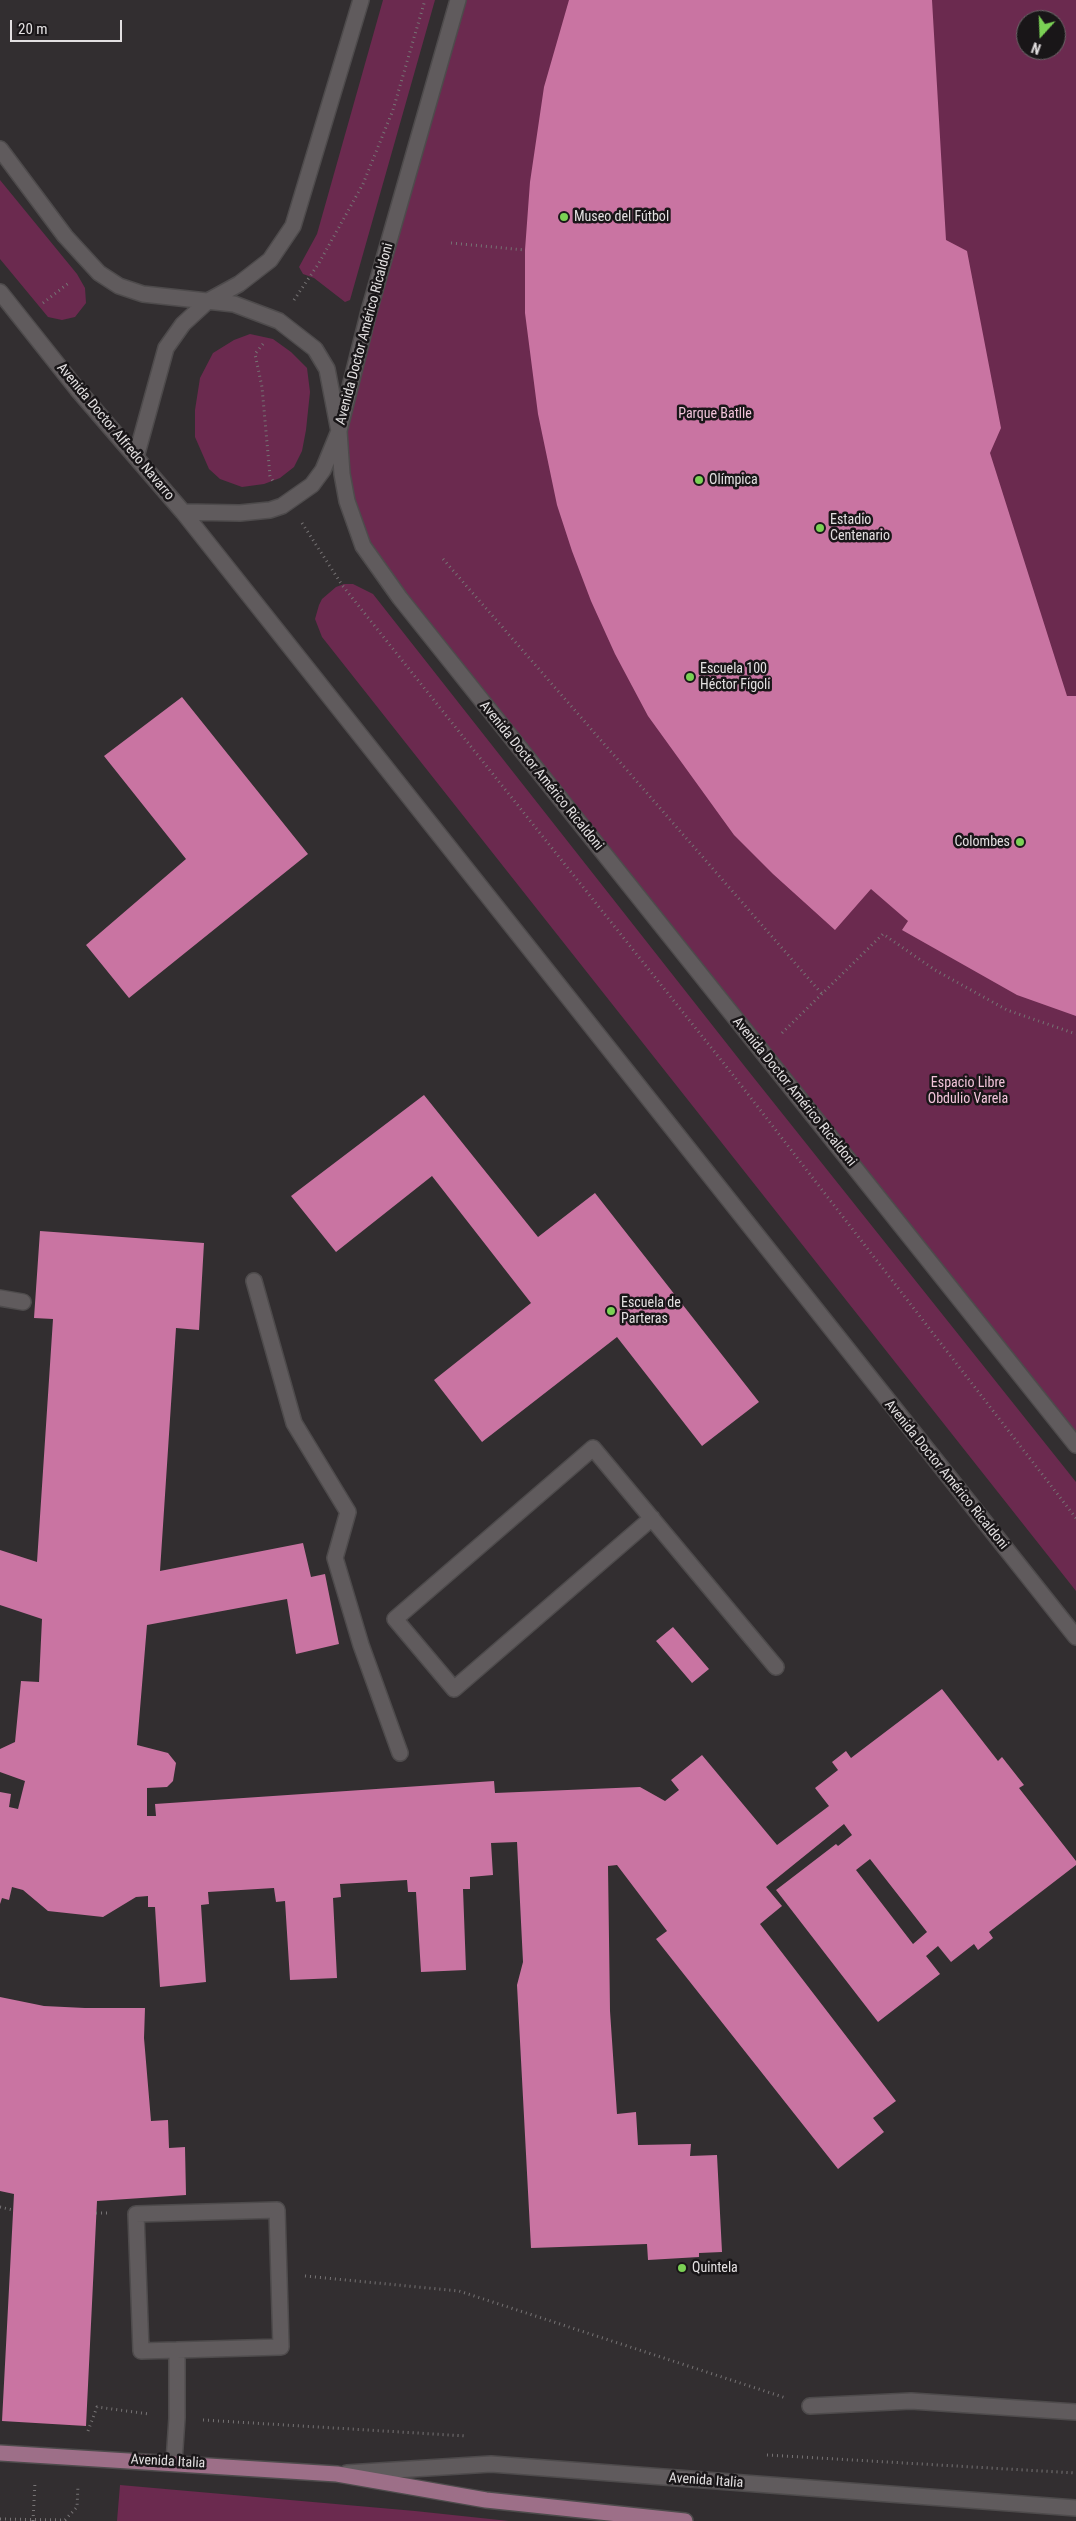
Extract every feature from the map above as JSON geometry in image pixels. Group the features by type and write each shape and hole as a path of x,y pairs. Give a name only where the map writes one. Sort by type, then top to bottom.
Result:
{"main road":[{"name":"Avenida Italia","path":"0,2453 174,2462 337,2474 486,2500 685,2521"}],"street":[{"path":"136,457 166,348 183,324 208,301 239,284 270,260 293,226 361,0"},
{"name":"Avenida Doctor Américo Ricaldoni","path":"458,0 369,311 339,431 342,474 347,502 363,546 400,598 1076,1445"},
{"path":"0,149 65,236 99,273 119,286 143,294 234,304 279,321 315,348 328,369 339,431"},
{"name":"Avenida Doctor Alfredo Navarro","path":"0,292 77,389 183,512 240,513 282,506 312,485 323,470 339,431"},
{"name":"Avenida Doctor Américo Ricaldoni","path":"183,512 1076,1637"},
{"path":"254,1280 294,1423 348,1512 335,1558 361,1645 400,1753"},
{"path":"0,1298 23,1302"},
{"path":"652,1518 454,1689 395,1619 593,1448 652,1518 776,1667"},
{"path":"277,2210 281,2347 177,2350 141,2351 136,2214 277,2210"},
{"path":"174,2462 177,2418 177,2350"},
{"path":"810,2406 911,2401 1076,2412"},
{"name":"Avenida Italia","path":"337,2474 491,2464 1076,2508"}],"path":[{"path":"451,243 525,250"},
{"path":"22,320 92,264"},
{"path":"443,559 822,994"},
{"path":"762,1052 883,934 935,970 1006,1010 1076,1034"},
{"path":"0,2207 12,2210"},
{"path":"279,2273 459,2291 810,2406"},
{"path":"33,2521 36,2455"},
{"path":"0,2520 65,2520 77,2507"}],"green space":[{"path":"383,0 435,0 350,300 345,302 314,278 303,274 299,267 317,234"},
{"name":"Parque Batlle","path":"458,0 1076,0 1076,1445 363,546 339,431"},
{"path":"0,180 77,274 85,288 86,303 75,317 62,320 48,317 0,259"},
{"path":"250,334 273,339 291,352 307,368 310,392 302,451 294,467 280,478 264,484 242,487 220,479 209,469 195,437 195,410 200,378 213,353 234,340"},
{"path":"344,584 353,584 373,594 746,1068 1076,1482 1076,1591 322,637 315,619 319,605 322,599 336,587"},
{"path":"120,2485 415,2511 509,2521 117,2521"}],"building":[{"name":"Estadio Centenario","path":"569,0 932,0 946,240 967,251 1001,428 990,453 1067,696 1076,696 1076,1016 1017,995 902,930 908,921 871,889 835,930 773,874 734,835 648,716 615,654 591,601 557,505 538,414 525,313 525,250 530,182 544,87"},
{"path":"182,697 308,854 129,998 86,945 186,859 104,756"},
{"path":"424,1095 538,1237 595,1193 759,1402 702,1446 617,1337 482,1442 434,1380 531,1303 432,1176 336,1252 291,1196"},
{"path":"40,1231 204,1243 199,1330 176,1328 160,1571 303,1543 311,1577 325,1574 339,1644 296,1654 287,1599 147,1625 137,1745 168,1753 176,1763 173,1781 167,1787 147,1788 147,1816 156,1816 155,1804 494,1781 495,1793 640,1787 665,1801 679,1790 671,1780 702,1755 777,1845 829,1806 815,1788 838,1770 832,1762 846,1751 851,1758 942,1689 998,1761 1002,1757 1024,1785 1019,1788 1076,1861 1076,1865 989,1932 993,1938 978,1950 974,1944 951,1962 938,1946 926,1956 940,1974 878,2022 776,1890 836,1844 838,1846 852,1835 844,1824 766,1887 782,1906 760,1924 896,2101 873,2118 884,2132 838,2169 656,1939 667,1931 617,1865 608,1866 610,2011 617,2114 636,2112 638,2145 691,2144 690,2156 717,2155 722,2252 699,2253 699,2257 648,2260 647,2244 531,2248 517,1985 523,1962 517,1842 491,1843 493,1875 470,1877 470,1889 463,1889 466,1970 421,1972 416,1892 408,1892 407,1880 340,1884 341,1897 333,1898 337,1978 290,1980 285,1901 276,1902 274,1888 208,1892 209,1904 201,1905 206,1982 160,1987 155,1907 148,1907 148,1896 136,1897 103,1917 48,1911 23,1890 12,1887 9,1900 2,1898 0,1904 0,1792 11,1794 9,1807 18,1809 25,1781 0,1772 0,1749 15,1742 21,1681 39,1682 42,1619 0,1605 0,1550 37,1562 53,1319 34,1318","holes":["870,1859 927,1932 913,1944 856,1870"]},
{"path":"673,1627 709,1669 692,1683 656,1641"},
{"path":"0,1997 44,2006 145,2008 144,2038 151,2121 168,2120 169,2148 185,2147 186,2195 97,2201 86,2426 2,2421 14,2194 0,2191"}],"place":[{"name":"Museo del Fútbol","path":"564,217"},
{"name":"Olímpica","path":"699,480"},
{"name":"Estadio Centenario","path":"820,528"},
{"name":"Escuela 100 Héctor Figoli","path":"690,677"},
{"name":"Colombes","path":"1020,842"},
{"name":"Escuela de Parteras","path":"611,1311"},
{"name":"Quintela","path":"682,2268"}],"park label":[{"name":"Espacio Libre Obdulio Varela","path":"968,1092"}]}
